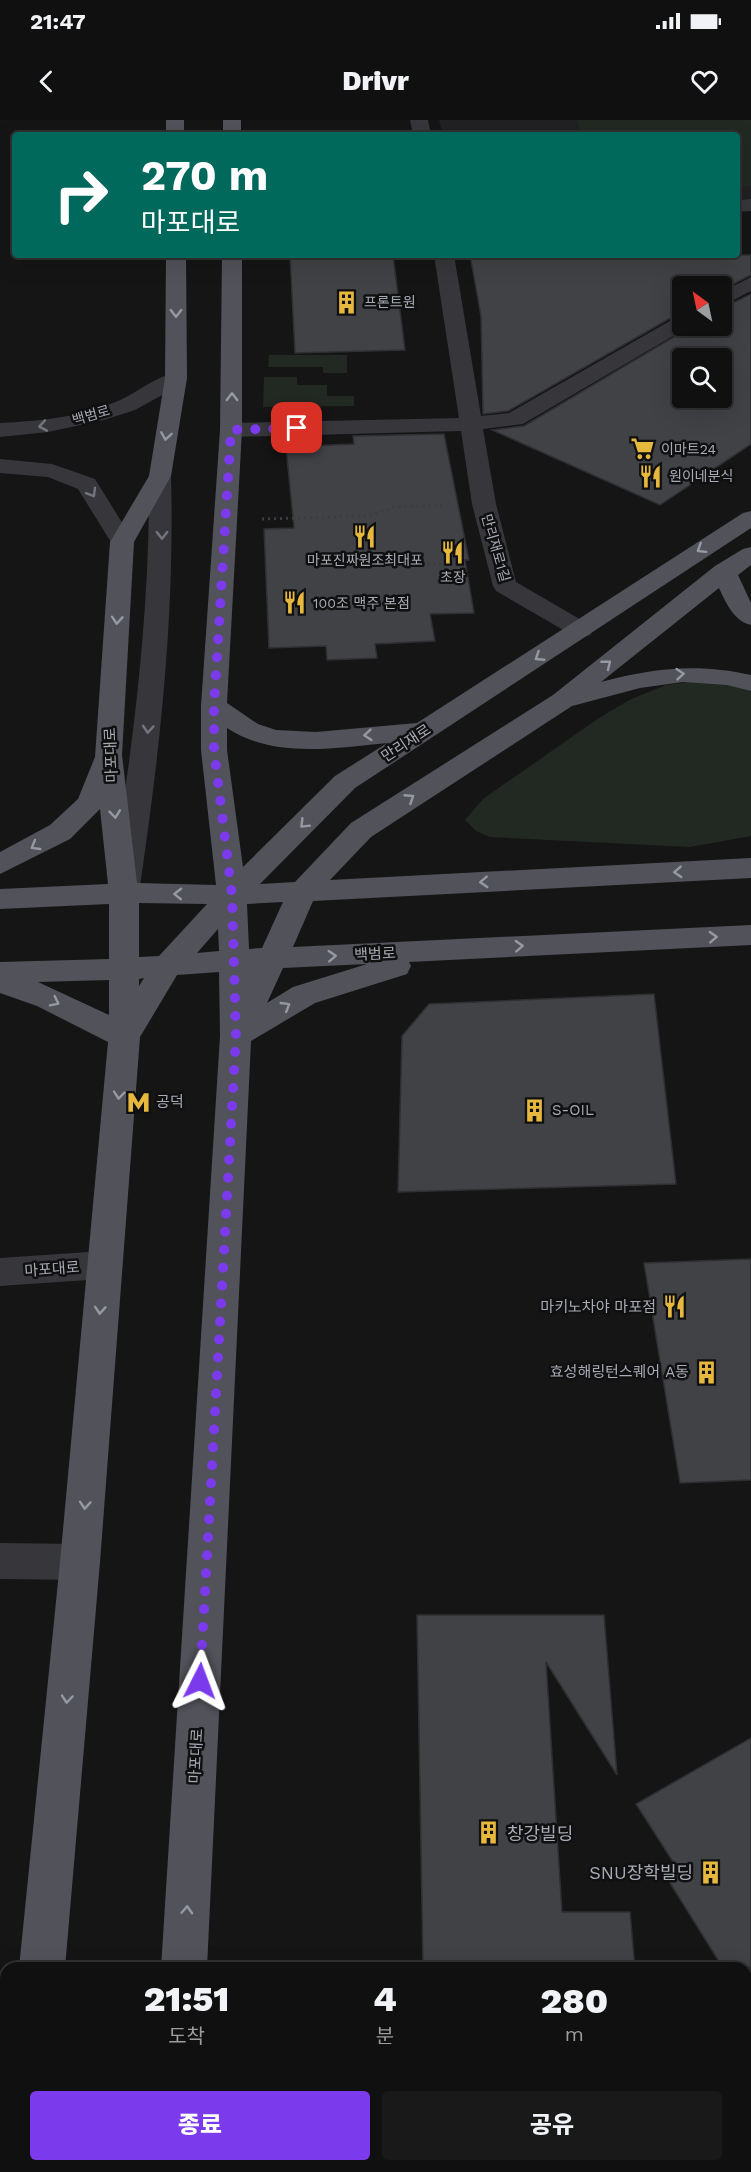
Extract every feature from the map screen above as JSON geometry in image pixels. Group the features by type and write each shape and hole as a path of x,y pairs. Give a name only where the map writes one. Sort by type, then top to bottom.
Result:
{"main road":[{"name":"마포대로","path":"43,1962 80,1562 103,1265 124,1037 126,969 124,893 108,755 122,542 160,476 176,378 176,258"},
{"name":"마포대로","path":"184,1962 236,1036 232,895 214,750 214,706 231,430 232,258"},
{"name":"만리재로","path":"124,1037 168,965 232,895 345,782 751,518"},
{"path":"236,1036 303,891 361,830 562,701 724,571 751,555"},
{"path":"724,571 739,604 751,618"},
{"path":"562,701 681,673 715,674 751,683"},
{"path":"214,706 239,725 262,736 285,740 426,730"},
{"path":"0,864 60,832 90,803 108,755"},
{"path":"0,899 124,893 232,895 746,866"},
{"name":"백범로","path":"0,974 751,935"},
{"path":"236,1036 304,995 439,950"},
{"path":"0,982 22,987 50,999 124,1037"}],"street":[{"name":"만리재로1길","path":"444,258 484,504 505,586 581,630"},
{"path":"732,294 751,283"},
{"path":"231,430 472,424 515,419 672,328"},
{"name":"백범로","path":"0,430 30,429 78,420 126,405 176,378"},
{"path":"0,466 52,471 87,484 122,542"},
{"path":"124,893 147,753 162,539 160,476"},
{"name":"마포대로","path":"0,1272 103,1265"},
{"path":"0,1561 80,1562"}],"path":[{"path":"226,519 368,516 394,507 484,504"},
{"path":"409,566 498,561"}],"shaded area":[{"path":"439,120 751,120 751,199 740,199 740,132 442,132"},
{"path":"577,120 751,120 751,186 740,187 740,132 580,132"},
{"path":"269,355 347,355 347,373 323,373 323,367 268,367"},
{"path":"264,377 297,377 297,385 327,385 327,396 354,396 354,406 263,407"},
{"path":"704,680 736,684 751,692 751,836 690,847 490,837 476,831 465,820 483,799 596,720 629,700 666,685"}],"building":[{"path":"740,255 751,255 751,275 732,285 732,276 672,276 672,317 508,411 483,414 481,316 471,258 740,258"},
{"name":"프론트원","path":"290,258 393,258 405,350 295,353"},
{"path":"751,294 751,444 660,505 492,430 524,426 675,336 732,336 732,303"},
{"path":"444,434 469,560 465,560 474,613 430,614 435,641 375,644 377,658 327,660 326,646 269,648 264,529 294,528 286,447 354,444 353,436"},
{"name":"S-OIL","path":"654,994 676,1184 398,1192 402,1036 429,1004"},
{"name":"효성해링턴스퀘어 A동","path":"751,1259 751,1480 680,1483 644,1263"},
{"name":"창강빌딩","path":"417,1615 604,1615 617,1775 546,1662 562,1912 630,1912 634,1962 423,1962"},
{"name":"SNU장학빌딩","path":"751,1738 751,1962 719,1962 665,1875 677,1868 636,1804"}],"place":[{"name":"프론트원","path":"346,302"},
{"name":"이마트24","path":"643,449"},
{"name":"원이네분식","path":"651,476"},
{"name":"마포진짜원조최대포","path":"365,536"},
{"name":"초장","path":"453,553"},
{"name":"100조 맥주 본점","path":"295,603"},
{"name":"공덕","path":"138,1102"},
{"name":"S-OIL","path":"534,1110"},
{"name":"마키노차야 마포점","path":"674,1307"},
{"name":"효성해링턴스퀘어 A동","path":"707,1372"},
{"name":"창강빌딩","path":"489,1833"},
{"name":"SNU장학빌딩","path":"711,1872"}],"route":[{"path":"200,1681 236,1036 232,895 214,750 214,706 231,430 297,428"}]}
